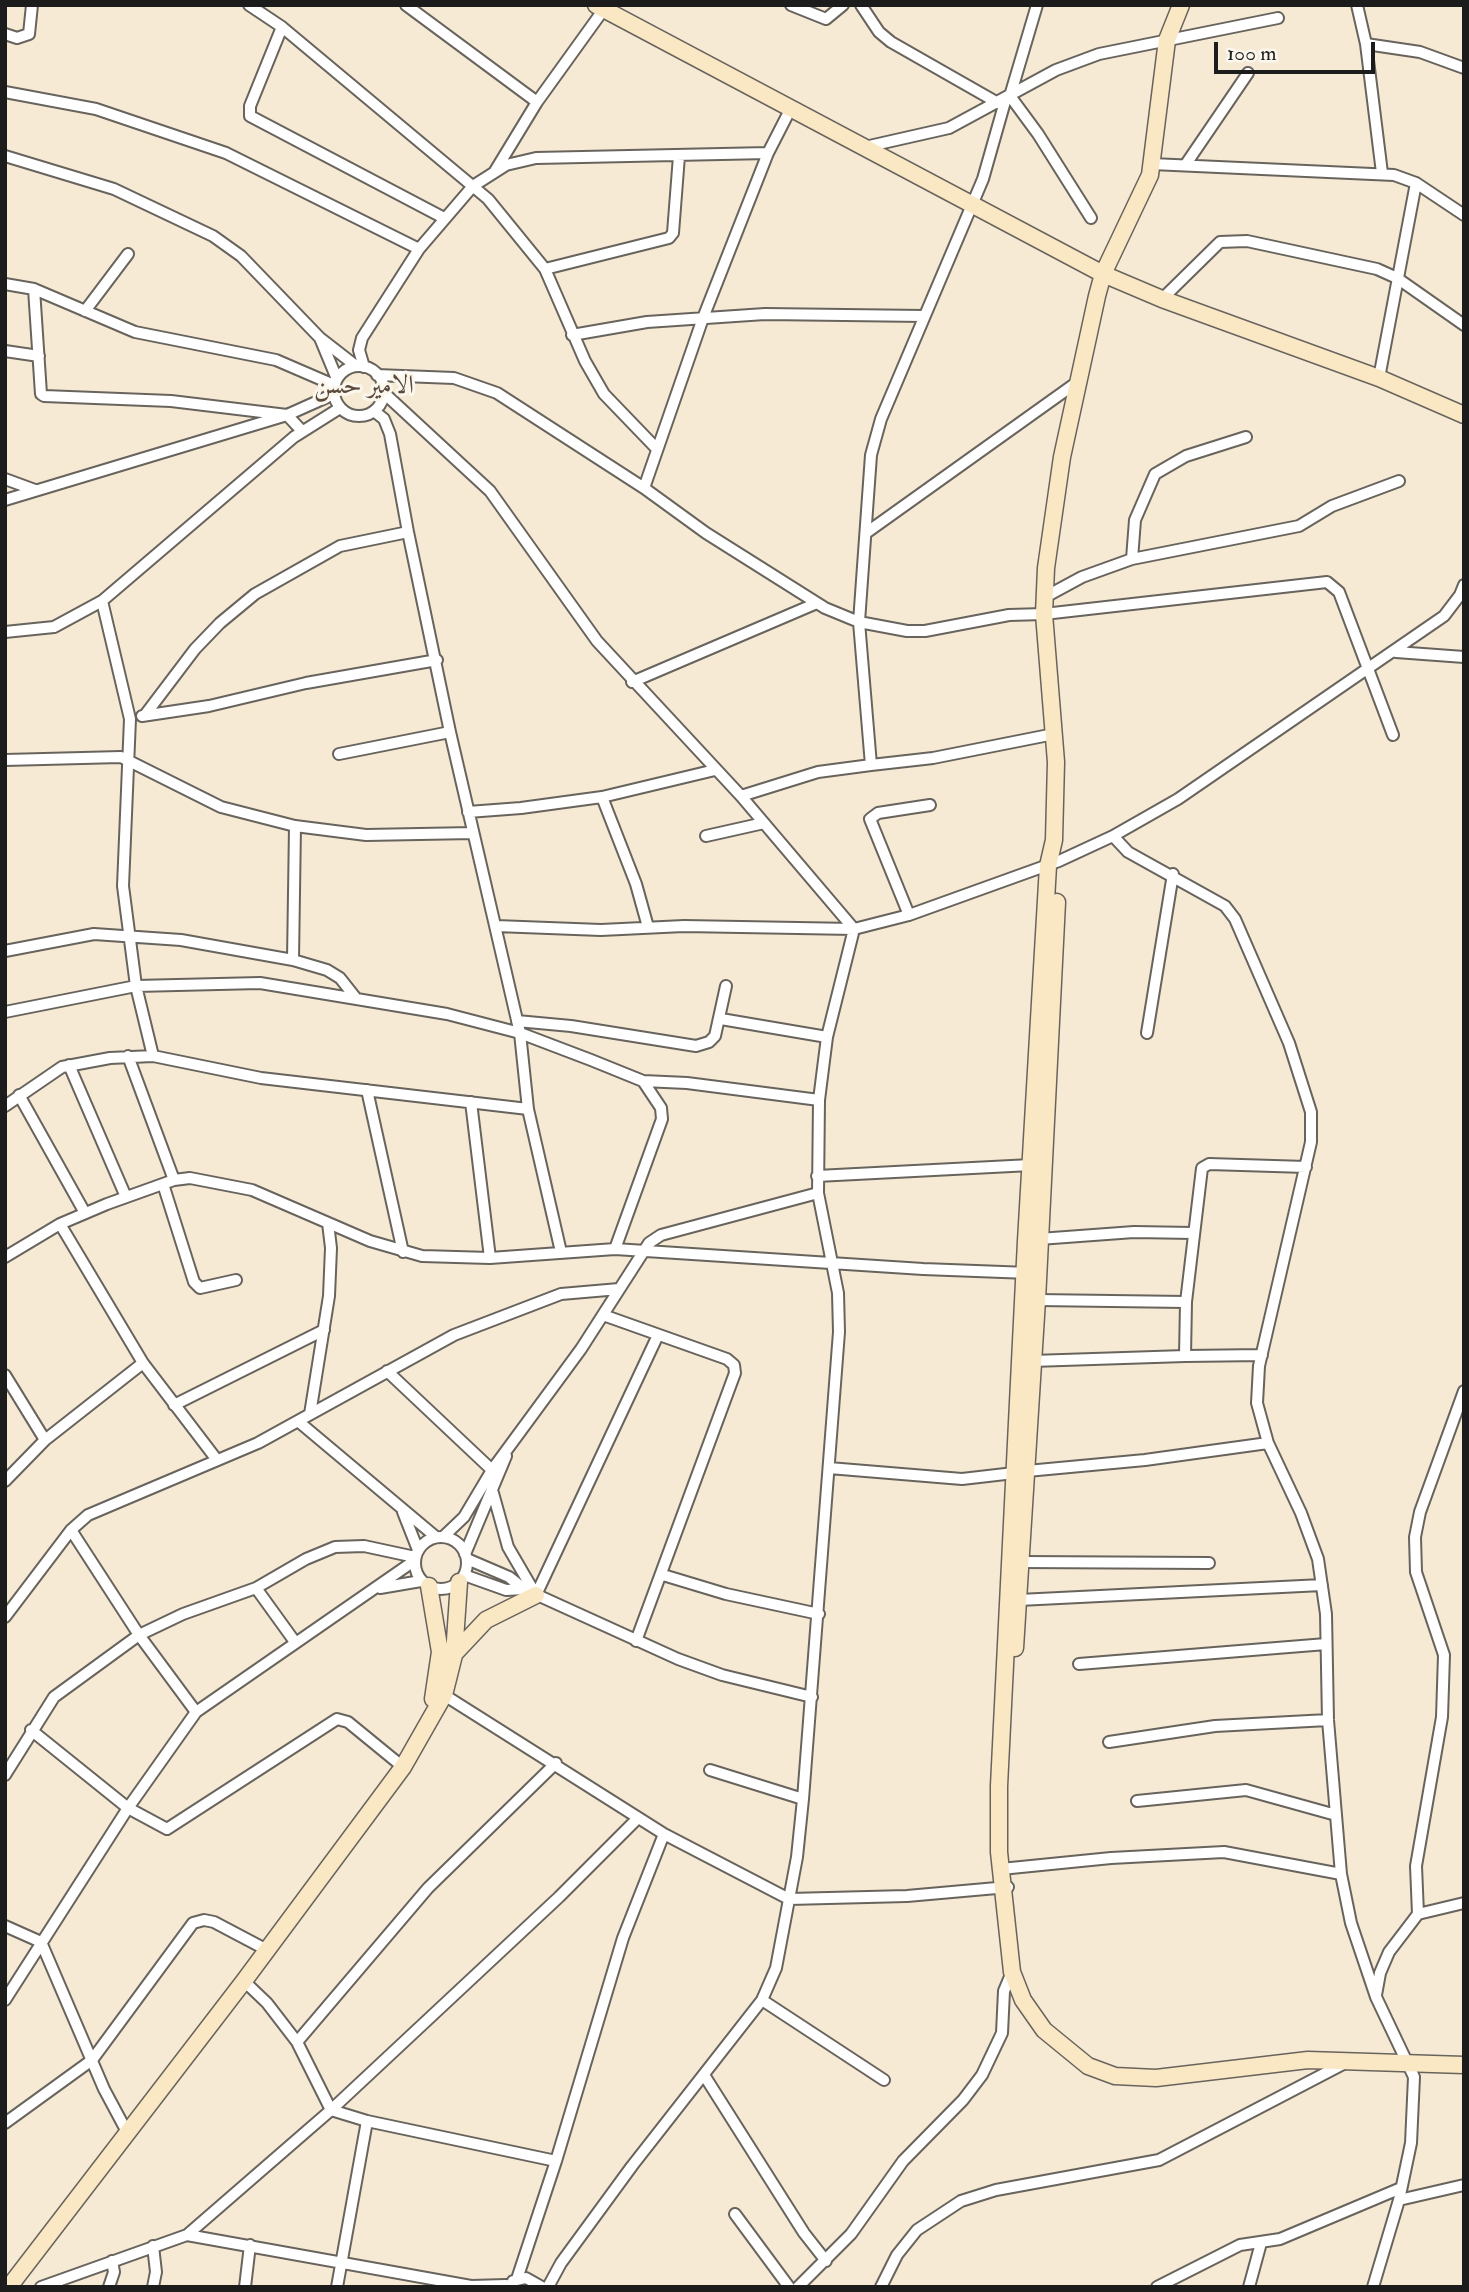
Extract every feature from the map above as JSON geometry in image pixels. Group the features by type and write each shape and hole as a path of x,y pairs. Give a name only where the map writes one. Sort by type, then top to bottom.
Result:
{"street":[{"path":"5,34 17,38 29,34 32,5"},
{"path":"250,5 282,27 473,186 504,218 545,269 572,335 604,394 656,448"},
{"path":"406,5 537,102"},
{"path":"791,5 826,19 843,5"},
{"path":"861,5 879,32 891,42 1004,99 1038,134 1091,218"},
{"path":"871,765 859,622 875,439 983,179 1004,99 1037,5"},
{"path":"1013,1600 1021,1562 1020,1472 1037,1300 1031,1273 1039,1239 1054,864 1054,734 1044,614 1055,499 1076,383 1103,274 1147,185 1167,40 1181,5"},
{"path":"1357,5 1366,44 1382,173"},
{"path":"494,172 537,102 609,9 790,110 973,203 1103,274 1162,299 1379,378 1464,415"},
{"path":"865,147 949,128 1077,61 1278,18"},
{"path":"282,27 250,106 250,116 444,218"},
{"path":"1366,44 1420,52 1464,68"},
{"path":"1186,164 1248,73"},
{"path":"5,92 96,108 226,153 419,249"},
{"path":"644,488 703,318 768,153 790,110"},
{"path":"360,367 359,350 362,338 419,249 473,186 506,164 536,158 768,153"},
{"path":"5,156 114,189 213,236 262,276 320,338 360,367 377,375 429,376 478,384 498,393 644,488 706,533 817,603 859,622 907,631 925,631 992,617 1044,614 1327,582 1339,592 1393,735"},
{"path":"545,269 669,238 673,233 679,156"},
{"path":"1152,164 1382,173 1416,183 1464,215"},
{"path":"1379,378 1416,183"},
{"path":"1162,299 1227,239 1344,261 1397,278 1464,325"},
{"path":"85,311 128,254"},
{"path":"5,284 34,289 135,331 276,360 335,386"},
{"path":"34,289 41,394 47,397 171,401 287,415 302,431"},
{"path":"572,335 647,322 703,318 832,313 924,316"},
{"path":"320,338 340,408 353,416 374,411 384,393"},
{"path":"5,351 39,356"},
{"path":"5,500 287,415 335,386 348,369 360,367"},
{"path":"377,375 384,393 490,491 572,608 632,682 741,796 854,929"},
{"path":"866,533 1076,383"},
{"path":"5,632 54,626 102,601 302,431 340,408"},
{"path":"374,411 384,419 390,434 450,732 518,1027 528,1109 561,1252"},
{"path":"1132,559 1135,520 1156,474 1186,456 1246,437"},
{"path":"5,479 34,490"},
{"path":"1045,597 1082,577 1132,559 1213,541 1285,531 1307,522 1332,506 1399,481"},
{"path":"145,715 195,649 220,623 256,594 340,546 408,533"},
{"path":"496,926 601,930 648,927 854,929 909,915 1054,864 1113,836 1231,766 1444,616 1461,595 1464,585"},
{"path":"102,601 130,719 123,856 136,986 153,1055"},
{"path":"632,682 817,603"},
{"path":"1396,652 1464,657"},
{"path":"130,719 209,706 306,683 437,660"},
{"path":"339,754 450,732"},
{"path":"741,796 818,772 933,758 1054,734"},
{"path":"5,760 110,756 130,759 221,807 295,826 366,835 473,833"},
{"path":"468,811 521,808 602,797 715,770"},
{"path":"602,797 636,884 648,927"},
{"path":"909,915 870,819 878,813 930,805"},
{"path":"706,835 764,823"},
{"path":"293,960 295,826"},
{"path":"1113,836 1128,852 1173,874 1225,906 1240,929 1306,1088 1312,1124 1306,1167 1256,1381 1257,1403 1268,1443 1312,1540 1322,1585 1328,1720 1341,1874 1359,1948 1376,1997 1415,2077 1410,2143 1400,2194 1373,2287"},
{"path":"1054,864 1031,1165 1031,1273 1013,1600 999,1786 1012,1972 1023,2000 1044,2030 1088,2066 1115,2076 1156,2078 1289,2061 1464,2064"},
{"path":"1147,1034 1173,874"},
{"path":"548,2287 561,2263 762,2000 773,1981 789,1899 803,1799 839,1332 834,1264 818,1193 819,1100 827,1037 854,929"},
{"path":"5,951 82,936 129,934 293,960 335,974 355,997"},
{"path":"5,1012 136,986 234,982 281,985 518,1027 571,1026 696,1046 709,1042 715,1036 721,1019 726,986"},
{"path":"721,1019 827,1037"},
{"path":"518,1027 643,1081 687,1083 819,1100"},
{"path":"5,1106 48,1074 69,1065 153,1055 261,1078 528,1109"},
{"path":"128,1056 168,1182 194,1282 200,1288 236,1280"},
{"path":"69,1065 126,1197"},
{"path":"615,1249 662,1119 657,1098 643,1081"},
{"path":"367,1090 402,1252"},
{"path":"19,1096 85,1213"},
{"path":"471,1102 490,1258"},
{"path":"817,1176 900,1174 1031,1165"},
{"path":"1185,1356 1186,1302 1193,1233 1205,1165 1306,1167"},
{"path":"5,1257 60,1224 85,1213 168,1182 204,1179 251,1190 402,1252 432,1257 490,1258 615,1249 834,1264 1031,1273"},
{"path":"5,2000 128,1808 195,1712 377,1589 464,1517 492,1470 603,1315 642,1251 661,1235 818,1193"},
{"path":"310,1414 324,1330 330,1269 328,1223"},
{"path":"60,1224 143,1363 216,1460"},
{"path":"1039,1239 1134,1232 1193,1233"},
{"path":"5,1617 71,1530 88,1515 258,1443 454,1335 551,1297 570,1292 619,1289"},
{"path":"1037,1300 1186,1302"},
{"path":"603,1315 727,1359 734,1365 735,1373 663,1575 636,1641"},
{"path":"174,1405 324,1330"},
{"path":"9,2287 244,1981 403,1767 427,1722 454,1655 463,1642 486,1620 530,1592 658,1335"},
{"path":"1032,1361 1262,1355"},
{"path":"5,1481 45,1440 143,1363"},
{"path":"387,1371 492,1470"},
{"path":"5,1375 45,1440"},
{"path":"1418,1914 1416,1866 1442,1717 1444,1655 1416,1572 1415,1537 1420,1512 1464,1391"},
{"path":"299,1422 403,1512 439,1537 457,1542 466,1557 514,1580 530,1592 636,1641 722,1675 812,1697"},
{"path":"829,1468 962,1479 1145,1460 1268,1443"},
{"path":"454,1655 466,1557 509,1447"},
{"path":"493,1493 508,1547 530,1592"},
{"path":"403,1512 425,1583 440,1652 440,1692"},
{"path":"71,1530 139,1635 195,1712"},
{"path":"5,1775 47,1704 63,1688 139,1635 183,1614 256,1588 306,1559 344,1545 416,1556"},
{"path":"1021,1562 1209,1563"},
{"path":"663,1575 726,1594 819,1614"},
{"path":"377,1589 425,1583 445,1589 462,1578 506,1590 530,1592"},
{"path":"1013,1600 1322,1585"},
{"path":"256,1588 295,1642"},
{"path":"1079,1664 1326,1644"},
{"path":"440,1692 556,1763 637,1819 789,1899 1006,1891"},
{"path":"31,1730 128,1808 160,1827 170,1829 230,1786 340,1719 403,1767"},
{"path":"1109,1742 1215,1726 1328,1720"},
{"path":"297,2042 428,1888 556,1763"},
{"path":"710,1770 803,1799"},
{"path":"1137,1801 1238,1790 1336,1815"},
{"path":"41,2287 187,2235 331,2110 559,1897 637,1819"},
{"path":"187,2235 472,2286 506,2286 517,2279 556,2161 623,1938 664,1834"},
{"path":"1004,1868 1111,1858 1224,1852 1341,1874"},
{"path":"1376,1997 1380,1973 1389,1952 1418,1914 1464,1903"},
{"path":"5,2123 92,2060 193,1923 204,1920 214,1922 267,1950"},
{"path":"5,1926 41,1942 92,2060 127,2132"},
{"path":"799,2287 857,2227 903,2161 963,2100 982,2075 1002,2033 1004,1991 1012,1972"},
{"path":"244,1981 273,2009 297,2042 331,2110 367,2121 556,2161"},
{"path":"762,2000 884,2080"},
{"path":"881,2287 897,2255 917,2230 961,2201 996,2190 1159,2160 1350,2060"},
{"path":"704,2075 804,2232 826,2261"},
{"path":"337,2287 367,2121"},
{"path":"1157,2287 1230,2249 1280,2239 1400,2194 1464,2185"},
{"path":"735,2214 789,2287"},
{"path":"1249,2287 1261,2243"},
{"path":"245,2287 250,2245"},
{"path":"153,2246 156,2272 153,2287"},
{"path":"109,2287 114,2272 112,2261"},
{"path":"517,2279 538,2284 561,2263"}],"district":[{"name":"الامير حسن","path":"364,387"}]}
